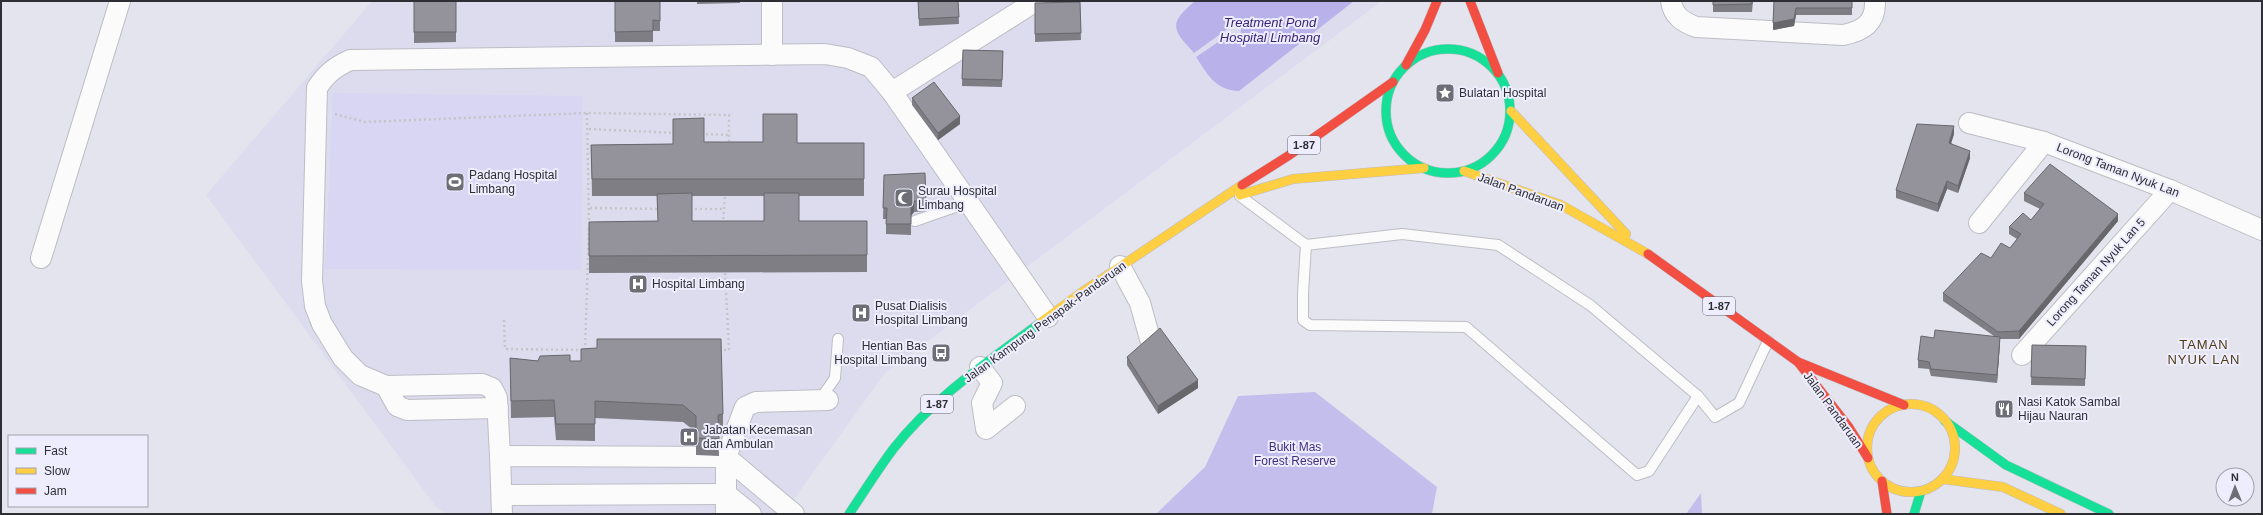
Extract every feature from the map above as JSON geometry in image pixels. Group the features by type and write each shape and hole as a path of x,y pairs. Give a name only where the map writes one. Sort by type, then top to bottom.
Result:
{"main road":[{"path":"1437,1 1425,30 1406,66 1393,82 1387,101 1387,122 1394,141 1406,157 1424,168 1444,173 1464,171 1483,163 1498,149 1507,131 1511,111 1507,91 1498,73 1470,1"},
{"path":"1406,66 1423,54 1443,49 1457,50 1464,51 1482,59 1498,73"},
{"name":"Jalan Kampung Penapak-Pandaruan","path":"849,514 894,448 930,410 980,367 1120,266 1212,204 1288,156 1393,82"},
{"name":"Jalan Pandaruan","path":"1511,111 1641,249"},
{"name":"Jalan Kampung Penapak-Pandaruan","path":"1212,204 1293,179 1424,168"},
{"name":"Jalan Pandaruan","path":"1464,171 1561,205 1641,249 1798,362 1904,404"},
{"name":"Jalan Pandaruan","path":"1798,362 1848,426 1868,458"},
{"path":"1945,421 1953,435 1955,450 1951,466 1942,479 1921,491 1907,492 1894,489 1882,481 1873,471 1868,458 1866,444 1875,424 1890,409 1904,404 1920,405 1934,410 1945,421 2006,465 2109,514"},
{"path":"1942,479 2003,487 2061,514"},
{"path":"1882,481 1887,514"},
{"path":"1914,514 1921,491"}],"street":[{"path":"41,258 120,1"},
{"path":"772,1 772,55"},
{"path":"892,92 1036,1"},
{"path":"1671,1 1677,17 1696,27 1843,35 1859,32 1870,22 1876,9 1875,1"},
{"path":"502,514 498,408 496,393 488,385 386,386 360,375 343,358 322,324 315,306 312,281 316,109 318,88 324,77 335,67 350,60 825,54 848,58 871,67 892,92 1048,317"},
{"name":"Lorong Taman Nyuk Lan","path":"1969,123 2044,142 2170,190 2262,230"},
{"path":"1979,223 2044,142"},
{"name":"Lorong Taman Nyuk Lan 5","path":"2022,355 2170,190"},
{"path":"1120,266 1140,303 1150,339"},
{"path":"980,367 992,383 982,403 986,429 1015,406"},
{"path":"726,514 726,457 743,412 750,404 823,400"},
{"path":"500,456 726,457 794,514"},
{"path":"502,494 726,494 751,514"}],"lane":[{"path":"1240,195 1306,245 1402,234 1498,245 1590,305 1698,396 1715,417 1738,403 1768,341"},
{"path":"916,221 969,202"},
{"path":"1306,245 1302,293 1303,320 1305,323 1310,325 1466,327 1637,475 1649,471 1698,396"},
{"path":"823,400 835,378 838,340"}],"path":[{"path":"316,109 365,122 587,113 729,115 729,147"},
{"path":"585,350 590,208 589,129 587,113"},
{"path":"589,129 683,133"},
{"path":"698,134 730,135"},
{"path":"723,230 725,189"},
{"path":"590,208 660,209"},
{"path":"684,209 723,209"},
{"path":"713,350 729,350 725,265"},
{"path":"504,320 505,349 592,350"}],"shaded area":[{"name":"Hospital Limbang","path":"372,1 1382,1 885,373 783,514 448,514 436,507 206,195"},
{"name":"Padang Hospital Limbang","path":"333,93 583,96 581,270 325,269"}],"green space":[{"name":"Bukit Mas Forest Reserve","path":"1315,392 1437,487 1432,514 1156,514 1205,467 1238,396"},
{"path":"1701,493 1702,514 1686,514"}],"water":[{"name":"Treatment Pond Hospital Limbang","path":"1195,1 1354,1 1239,91 1224,88 1218,85 1196,57 1230,34 1236,38 1240,35 1241,30 1239,25 1233,25 1194,53 1181,38 1176,27 1180,15"}],"building":[{"path":"414,1 456,1 456,32 414,32"},
{"path":"615,1 660,1 660,21 653,20 653,31 615,32"},
{"path":"918,1 958,1 959,17 919,19"},
{"path":"1713,1 1752,1 1752,4 1713,5"},
{"path":"1774,1 1852,1 1852,8 1796,8 1794,19 1773,23"},
{"path":"1080,2 1081,33 1035,34 1035,3"},
{"path":"963,50 1003,51 1002,80 962,79"},
{"path":"934,82 960,116 938,133 912,98"},
{"path":"763,114 797,114 797,143 864,143 864,179 592,179 591,145 673,144 673,119 704,118 704,142 763,142"},
{"path":"1917,124 1954,126 1949,143 1970,151 1958,186 1947,181 1938,204 1896,190"},
{"path":"2050,164 2118,214 2019,331 1998,332 1943,293 1981,253 1991,258 2001,243 2010,248 2021,234 2009,227 2023,213 2031,220 2044,204 2024,193"},
{"name":"Surau Hospital Limbang","path":"925,173 926,201 914,201 911,205 911,224 886,224 887,208 883,208 884,175"},
{"path":"692,193 692,221 764,221 764,193 799,193 799,221 867,221 867,255 589,256 589,222 658,221 657,194"},
{"path":"1160,328 1198,380 1158,406 1127,357"},
{"path":"1935,330 2000,337 1997,375 1931,369 1929,362 1918,360 1921,336 1934,338"},
{"path":"597,339 721,339 723,414 718,415 719,439 696,438 696,416 683,405 595,401 595,424 556,424 554,400 511,401 510,358 538,361 540,356 570,355 570,361 581,361 581,349 597,348"},
{"path":"2032,345 2086,346 2085,379 2031,377"}],"traffic: fast":[{"path":"1448,49 1472,54 1492,67 1505,87 1510,111 1505,135 1492,155 1472,168 1448,173 1424,168 1404,155 1391,135 1386,111 1391,87 1404,67 1424,54 1448,49"},
{"path":"849,514 894,448 909,430 944,396 962,381 1040,323"},
{"path":"1945,421 2006,465 2109,514"},
{"path":"1914,514 1921,491"}],"traffic: slow":[{"path":"1511,111 1626,234"},
{"path":"1240,195 1293,179 1424,168"},
{"path":"1464,171 1561,205 1648,254"},
{"path":"1040,323 1081,293 1242,185"},
{"path":"1911,404 1928,408 1942,417 1951,431 1955,448 1951,465 1942,479 1928,488 1911,492 1894,488 1880,479 1871,465 1867,448 1871,431 1880,417 1894,408 1911,404"},
{"path":"1942,479 2003,487 2061,514"}],"traffic: jam":[{"path":"1406,65 1425,30 1437,1"},
{"path":"1470,1 1498,73"},
{"path":"1242,185 1288,156 1393,82"},
{"path":"1648,254 1798,362 1904,405"},
{"path":"1798,362 1848,426 1868,458"},
{"path":"1882,481 1887,514"}],"place":[{"name":"Bulatan Hospital","path":"1445,93"},
{"name":"Padang Hospital Limbang","path":"455,182"},
{"name":"Surau Hospital Limbang","path":"904,198"},
{"name":"Hospital Limbang","path":"638,284"},
{"name":"Pusat Dialisis Hospital Limbang","path":"861,313"},
{"name":"Hentian Bas Hospital Limbang","path":"941,353"},
{"name":"Nasi Katok Sambal Hijau Nauran","path":"2004,409"},
{"name":"Jabatan Kecemasan dan Ambulan","path":"689,437"}],"district":[{"name":"TAMAN NYUK LAN","path":"2204,352"}]}
